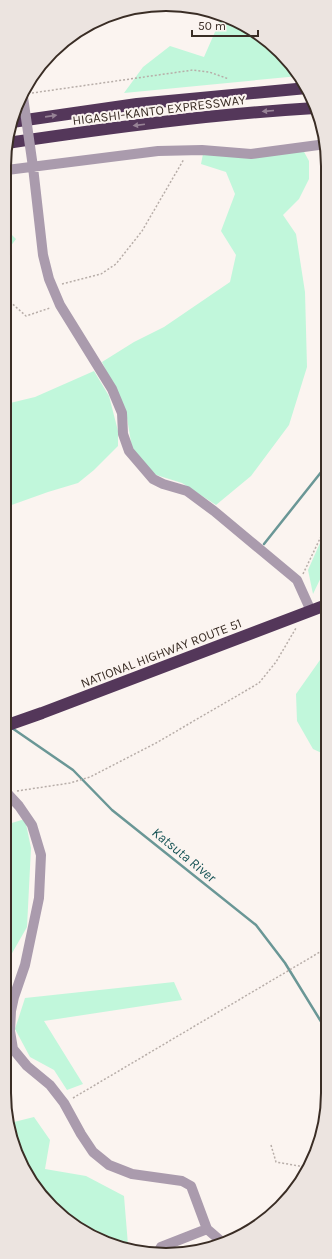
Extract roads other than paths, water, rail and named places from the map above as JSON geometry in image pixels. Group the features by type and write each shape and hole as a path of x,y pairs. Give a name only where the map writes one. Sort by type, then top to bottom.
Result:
{"highway":[{"name":"HIGASHI-KANTO EXPRESSWAY","path":"17,121 137,104 300,89"},
{"name":"HIGASHI-KANTO EXPRESSWAY","path":"13,142 167,122 310,108"},
{"name":"NATIONAL HIGHWAY ROUTE 51","path":"11,724 321,607"}],"street":[{"path":"27,97 43,256 52,286 60,305 112,389 122,413 123,434 129,451 154,479 164,484 187,491 297,580 308,612"},
{"path":"11,170 116,155 158,151 188,150 251,154 320,145"},
{"path":"11,798 19,806 32,825 41,855 39,898 25,966 14,997 11,1011"},
{"path":"11,1046 27,1066 50,1085 64,1103 93,1152 109,1165 132,1174 182,1181 191,1186 207,1229 218,1239"},
{"path":"160,1248 207,1229"}],"waterway":[{"path":"264,544 321,472"},
{"name":"Katsuta River","path":"12,728 73,770 112,810 256,925 285,963 321,1022"}]}
